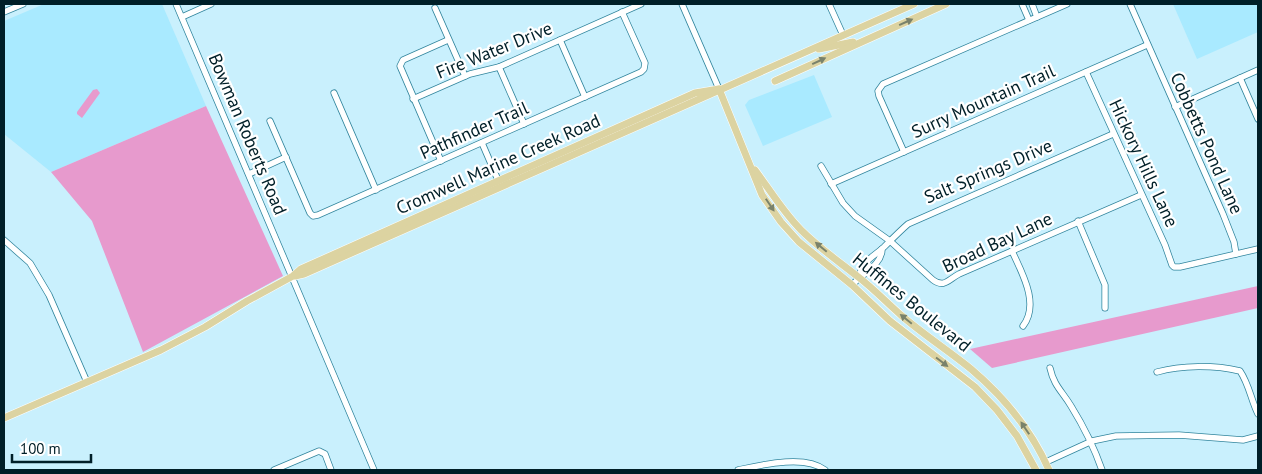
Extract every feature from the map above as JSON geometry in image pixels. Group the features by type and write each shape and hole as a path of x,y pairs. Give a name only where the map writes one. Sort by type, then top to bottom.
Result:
{"main road":[{"name":"Cromwell Marine Creek Road","path":"293,276 304,274 805,52 899,7 914,4"},
{"name":"Cromwell Marine Creek Road","path":"774,81 946,4"},
{"name":"Cromwell Marine Creek Road","path":"805,52 865,39"},
{"name":"Cromwell Marine Creek Road","path":"4,418 187,337 302,269 695,93 719,89"},
{"name":"Huffines Boulevard","path":"719,89 762,195 781,222 799,242 852,285 907,335 975,387 997,410 1017,436 1036,470"},
{"name":"Huffines Boulevard","path":"749,161 779,205 801,230 822,249 859,277 902,316 993,388 1016,414 1049,470"}],"street":[{"path":"4,12 12,6 23,4"},
{"name":"Bowman Roberts Road","path":"176,4 374,470"},
{"path":"182,17 211,4"},
{"name":"Fire Water Drive","path":"414,100 465,76 499,66 641,4"},
{"path":"682,4 719,89"},
{"path":"829,4 843,35"},
{"path":"1022,4 1029,20"},
{"path":"1032,4 1037,17"},
{"path":"904,152 879,96 880,87 888,81 1067,4"},
{"name":"Cobbetts Pond Lane","path":"1130,4 1223,214 1234,242 1236,254"},
{"path":"435,8 465,76"},
{"name":"Pathfinder Trail","path":"286,158 310,213 313,216 318,216 641,72 645,64 622,12"},
{"path":"441,161 400,69 400,64 403,60 448,40"},
{"path":"560,40 585,97"},
{"name":"Surry Mountain Trail","path":"831,184 1147,45"},
{"path":"499,66 524,124"},
{"path":"1175,107 1258,70"},
{"name":"Hickory Hills Lane","path":"1086,72 1174,267 1236,254"},
{"path":"1240,78 1258,120"},
{"path":"334,93 376,190"},
{"path":"249,174 286,158 270,121"},
{"name":"Salt Springs Drive","path":"852,285 859,277 862,267 875,252 882,249 908,224 916,219 1113,134"},
{"path":"482,143 498,180"},
{"name":"Broad Bay Lane","path":"822,166 843,203 855,216 890,241 933,280 943,284 959,274 1140,195"},
{"path":"1078,221 1105,285 1105,308"},
{"path":"4,240 30,263 49,295 87,382"},
{"path":"4,249 10,245"},
{"path":"1236,254 1258,249"},
{"path":"1012,251 1025,281 1029,298 1028,319 1023,326"},
{"path":"1157,372 1175,367 1240,371 1245,379 1258,414"},
{"path":"1050,368 1052,380 1070,404 1092,441 1102,470"},
{"path":"1046,462 1092,441 1116,436 1179,435 1243,440 1258,436"},
{"path":"274,470 318,451 324,454 331,470"},
{"path":"738,470 773,462 799,462 825,470"}],"shaded area":[{"path":"44,4 162,4 206,106 51,172 4,134 4,21"},
{"path":"1173,4 1258,4 1258,32 1197,59"},
{"path":"814,75 832,117 763,146 745,105 749,100"},
{"path":"97,89 100,93 82,118 77,112 93,90"},
{"path":"206,106 283,276 143,352 92,221 51,172"},
{"path":"1258,286 1258,308 992,368 970,349"}]}
